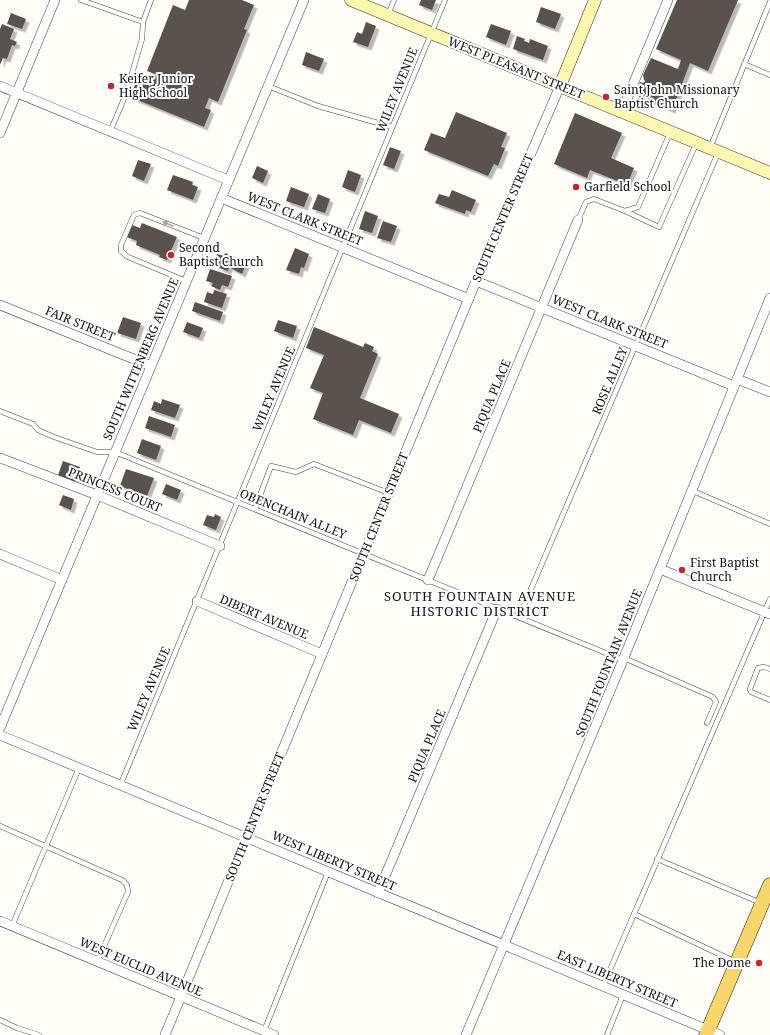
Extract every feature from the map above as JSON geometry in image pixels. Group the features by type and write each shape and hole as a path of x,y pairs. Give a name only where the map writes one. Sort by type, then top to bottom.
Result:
{"main road":[{"path":"711,1033 737,962 770,885"}],"street":[{"path":"0,133 55,0"},
{"name":"SOUTH WITTENBERG AVENUE","path":"0,728 304,0"},
{"name":"WEST PLEASANT STREET","path":"351,0 770,173"},
{"name":"SOUTH CENTER STREET","path":"165,1035 468,299 560,86 595,0"},
{"path":"622,111 668,0"},
{"path":"0,86 228,180"},
{"name":"WEST CLARK STREET","path":"221,198 468,299"},
{"name":"PIQUA PLACE","path":"428,580 578,220"},
{"name":"WEST CLARK STREET","path":"476,281 636,346 736,383 770,392"},
{"name":"SOUTH FOUNTAIN AVENUE","path":"466,1035 693,491 770,298"},
{"name":"FAIR STREET","path":"0,305 151,366"},
{"name":"PRINCESS COURT","path":"0,458 97,495 220,546"},
{"path":"0,554 62,580"},
{"path":"660,569 767,613"},
{"name":"DIBERT AVENUE","path":"197,601 322,654"},
{"name":"PIQUA PLACE","path":"378,893 497,609"},
{"name":"WEST LIBERTY STREET","path":"0,735 504,945"},
{"name":"WEST EUCLID AVENUE","path":"0,921 274,1035"},
{"name":"EAST LIBERTY STREET","path":"504,945 711,1033"}],"lane":[{"path":"81,0 143,22"},
{"path":"110,132 126,94 142,39 143,22 151,0"},
{"path":"388,15 394,0"},
{"name":"WILEY AVENUE","path":"120,786 445,0"},
{"name":"ROSE ALLEY","path":"519,618 636,346 715,150 744,64 770,2"},
{"path":"744,64 770,75"},
{"path":"268,86 318,106 392,127"},
{"path":"625,211 638,206 671,132"},
{"path":"578,220 586,202 594,200 625,211 659,227 697,142"},
{"path":"186,281 128,256 121,251 121,245 134,215 140,213 204,238"},
{"name":"OBENCHAIN ALLEY","path":"0,411 33,424 38,430 54,437 97,452 115,452 713,697 716,702 707,723"},
{"path":"255,509 271,466 296,472 314,464 388,493"},
{"path":"693,491 770,524"},
{"path":"603,986 657,859 767,613 770,599"},
{"path":"770,669 764,666 758,668 750,688 751,692 770,700"},
{"path":"12,926 79,768"},
{"path":"0,826 122,880 127,885 128,892 97,962"},
{"path":"657,859 762,904"},
{"path":"264,1031 328,872"},
{"path":"634,914 737,962"},
{"path":"607,1035 623,995"},
{"path":"0,1020 17,1028 39,1035"}],"building":[{"path":"189,0 242,0 254,5 244,29 247,30 218,102 209,98 205,108 211,110 204,127 130,97 137,80 150,86 155,74 147,71 173,5 185,10"},
{"path":"421,0 436,0 432,10 419,5"},
{"path":"677,0 738,0 708,71 690,63 672,110 639,97 642,89 638,88 640,82 644,83 645,80 643,75 651,58 678,69 681,60 656,49"},
{"path":"541,7 561,14 555,29 536,22"},
{"path":"11,13 26,19 22,29 7,24"},
{"path":"366,22 376,26 368,47 353,42 357,32 362,34"},
{"path":"2,24 14,29 10,39 17,42 15,46 12,45 7,59 3,58 0,65 0,29"},
{"path":"491,24 511,31 506,45 486,37"},
{"path":"517,36 525,39 524,41 529,43 530,39 548,46 543,60 513,49"},
{"path":"306,52 324,59 319,71 302,65"},
{"path":"456,112 507,133 501,147 505,148 498,166 494,164 488,176 424,150 431,133 445,138"},
{"path":"575,113 622,133 611,158 634,168 627,185 590,170 587,178 554,164"},
{"path":"390,147 401,151 394,169 383,165"},
{"path":"138,160 151,164 144,181 132,176"},
{"path":"257,166 268,171 263,183 252,178"},
{"path":"348,170 361,175 355,192 342,187"},
{"path":"173,175 193,182 192,185 198,187 193,200 167,190"},
{"path":"291,187 309,194 304,207 286,201"},
{"path":"452,190 476,200 471,212 466,210 465,214 435,203 439,194 449,197"},
{"path":"318,194 330,199 325,213 312,209"},
{"path":"365,211 378,216 372,233 359,229"},
{"path":"383,221 397,226 391,242 377,238"},
{"path":"142,223 177,237 167,260 159,257 160,255 136,245 137,241 127,237 132,225 140,228"},
{"path":"295,248 309,254 304,268 301,267 299,274 286,270"},
{"path":"225,253 247,262 242,274 229,267 228,271 219,268 220,265 214,262 217,254 224,256"},
{"path":"210,269 232,276 228,287 222,285 220,290 211,286 213,283 206,281"},
{"path":"214,290 227,294 222,308 204,302 207,292 213,294"},
{"path":"195,302 223,312 220,321 192,311"},
{"path":"123,317 141,323 136,339 117,333"},
{"path":"278,320 297,326 293,338 274,331"},
{"path":"187,322 203,328 199,338 183,332"},
{"path":"314,327 363,347 365,343 374,347 372,351 378,354 360,398 399,414 391,433 359,420 353,435 313,419 323,393 310,388 324,355 306,348"},
{"path":"162,399 180,405 175,418 151,410 154,401 161,404"},
{"path":"149,416 175,425 171,437 145,428"},
{"path":"142,439 161,446 156,460 137,453"},
{"path":"63,461 80,467 74,484 57,478"},
{"path":"126,469 154,478 147,496 120,486"},
{"path":"166,484 181,490 177,500 162,494"},
{"path":"63,495 74,499 71,510 59,505"},
{"path":"215,514 221,517 216,530 203,525 207,515 214,517"}],"place":[{"name":"Keifer Junior High School","path":"111,86"},
{"name":"Saint John Missionary Baptist Church","path":"606,97"},
{"name":"Garfield School","path":"576,187"},
{"name":"Second Baptist Church","path":"171,255"},
{"name":"First Baptist Church","path":"682,570"},
{"name":"The Dome","path":"759,963"}],"district":[{"name":"SOUTH FOUNTAIN AVENUE HISTORIC DISTRICT","path":"480,604"}]}
